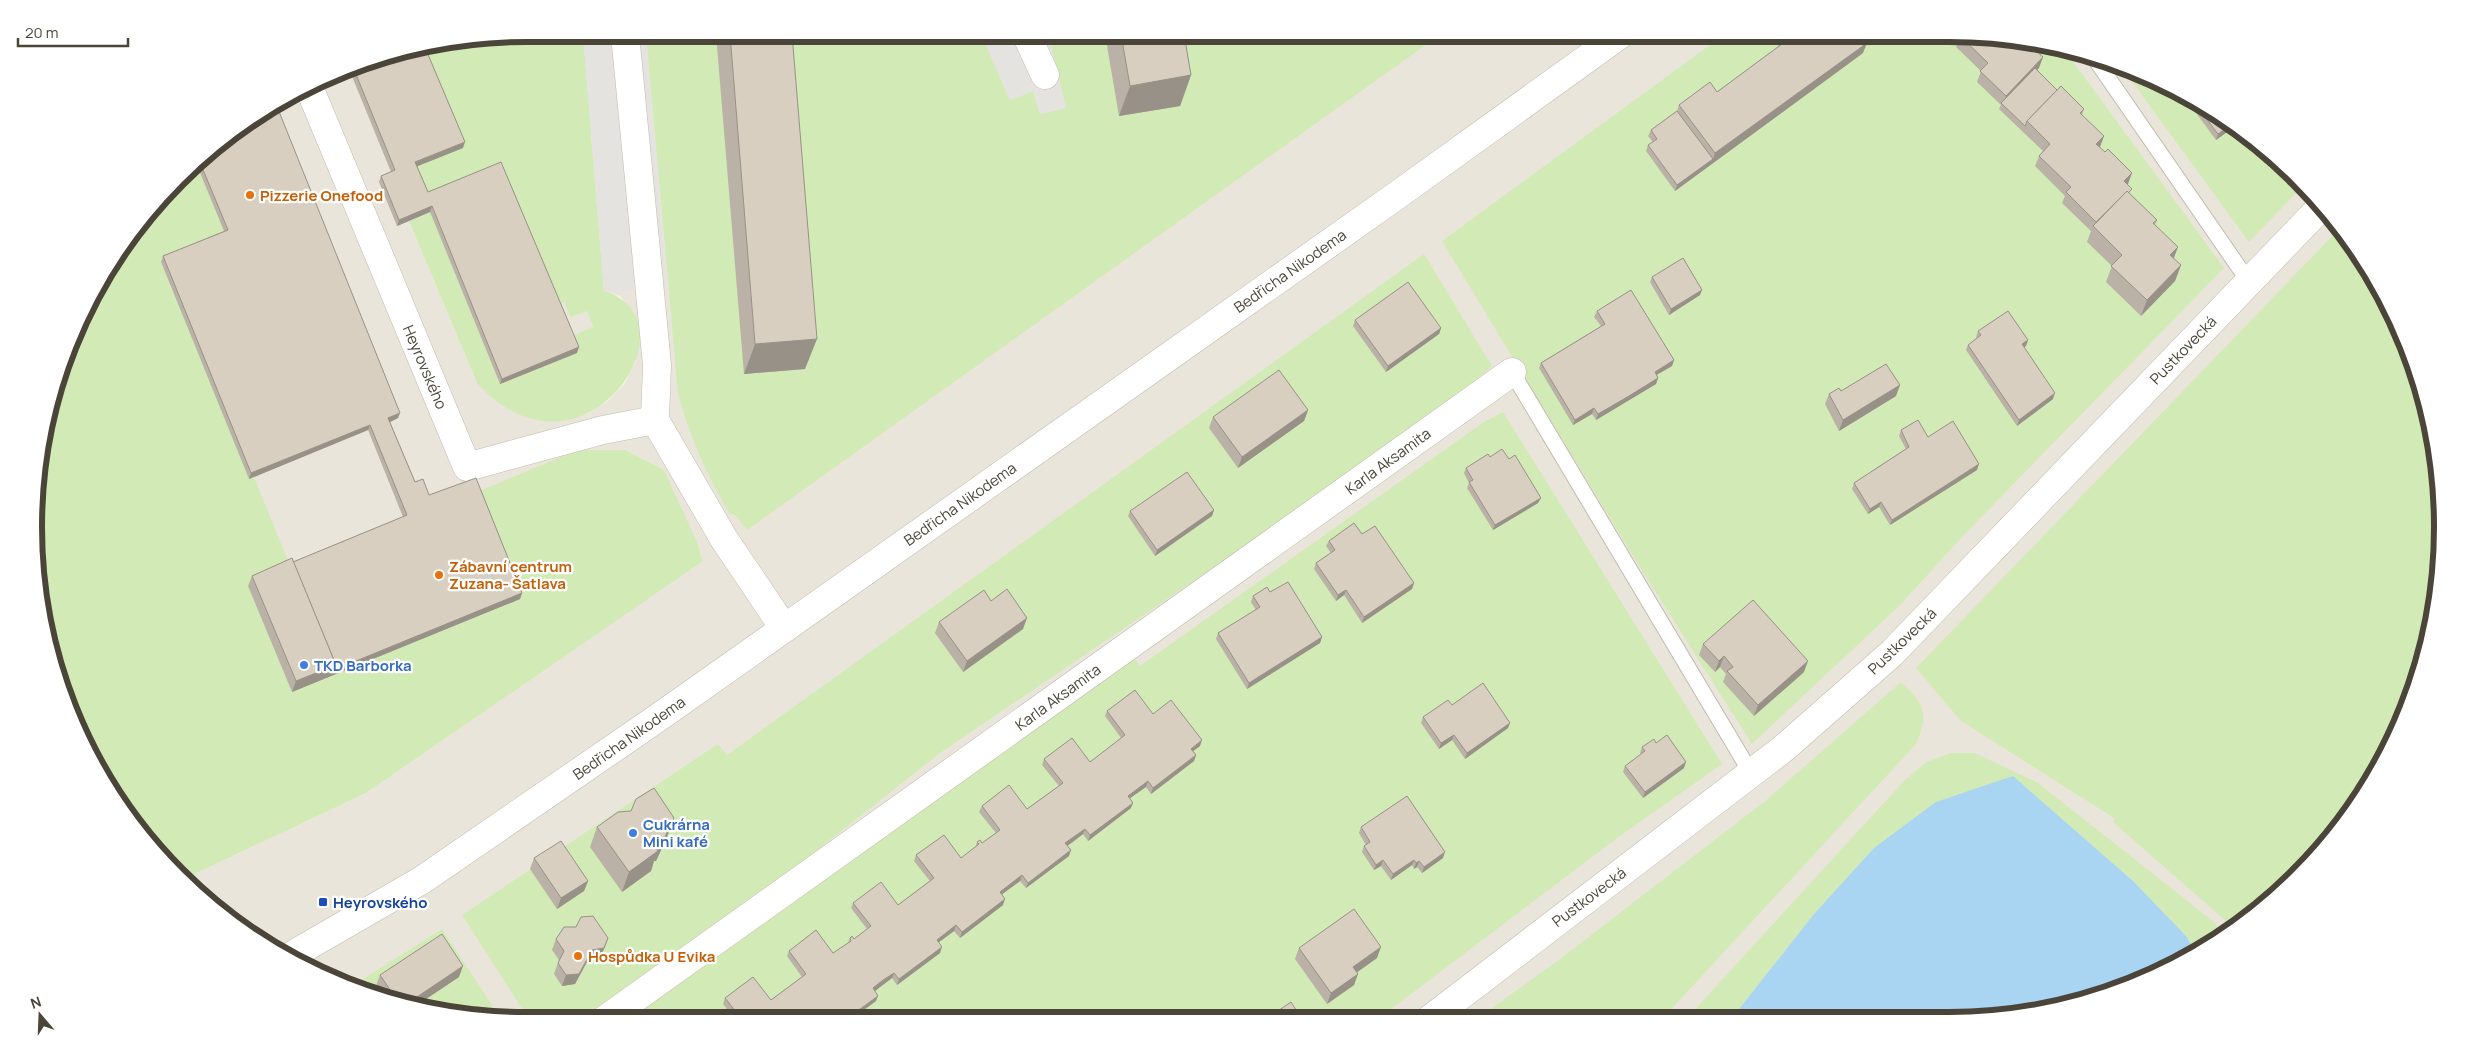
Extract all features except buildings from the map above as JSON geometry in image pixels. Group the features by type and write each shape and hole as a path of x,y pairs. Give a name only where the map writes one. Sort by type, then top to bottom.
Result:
{"street":[{"path":"626,42 657,365 655,420 724,539 784,628"},
{"path":"1030,42 1045,75"},
{"name":"Bedřicha Nikodema","path":"295,953 422,880 651,723 1396,196 1610,42"},
{"name":"Heyrovského","path":"312,94 467,467 603,430 655,420"},
{"name":"Pustkovecká","path":"1439,1012 1784,748 1892,653 2317,211"},
{"name":"Karla Aksamita","path":"616,1012 1512,372"}],"lane":[{"path":"2099,66 2249,282"},
{"path":"1512,372 1751,773"}],"shaded area":[{"path":"584,42 1950,42 2013,47 2044,52 2075,59 2135,79 2192,107 2219,124 2269,163 2292,185 2314,208 2353,258 2370,285 2398,342 2418,402 2425,433 2430,464 2434,528 2430,591 2425,622 2418,653 2398,713 2370,770 2334,823 2292,870 2245,912 2192,948 2135,976 2075,996 2044,1003 2013,1008 1950,1012 528,1012 464,1008 402,996 372,987 342,976 285,948 232,912 191,876 366,793 703,560 697,542 520,599 292,692 248,585 290,568 254,477 249,479 161,262 194,176 208,163 258,124 285,107 342,79 375,67 557,304 564,302 570,317 587,310 593,328 500,384 430,212 409,221 477,383 563,421 587,414 608,401 625,383 636,361 635,315 620,296 604,292"},
{"path":"584,42 647,42 667,289 604,292"},
{"path":"985,42 1050,42 1066,108 1040,114 1033,91 1010,100"}],"green space":[{"path":"584,42 604,291 631,308 640,334 634,363 617,391 589,413 555,422 517,414 477,383 409,221 430,212 500,384 570,337 593,327 587,311 570,317 564,302 557,305 426,198 415,169 420,55 464,47 496,44"},
{"path":"647,42 985,42 1010,100 1033,91 1040,114 1066,108 1050,42 1430,42 747,530 735,515 729,513 713,484 693,440 678,393"},
{"path":"1714,42 1950,42 2013,47 2070,58 2224,268 1961,538 1900,605 1752,744 1638,564 1442,241"},
{"path":"2128,77 2192,107 2219,124 2269,163 2298,191 2249,242"},
{"path":"199,171 226,235 161,262 249,478 254,477 291,568 248,585 292,692 332,676 477,492 578,450 625,450 664,470 697,542 703,561 366,793 191,876 143,823 107,770 79,713 59,653 47,591 42,528 47,464 59,402 79,342 107,285 143,232 163,208"},
{"path":"2335,233 2370,285 2398,342 2409,372 2418,402 2430,464 2433,496 2433,559 2430,591 2418,653 2398,713 2370,770 2353,797 2314,847 2292,870 2269,892 2229,924 2114,823 2114,818 1961,721 1916,668"},
{"path":"1424,254 1492,366 1438,415 1384,452 1359,464 1325,492 940,753 802,862 659,967 592,1012 524,1012 462,915 718,744 727,755"},
{"path":"1503,412 1722,764 1620,836 1387,1012 639,1012 1131,654 1140,666 1484,422"},
{"path":"1901,682 1920,703 1923,725 1916,744 1669,1012 1487,1012 1560,959 1764,802"},
{"path":"1951,753 1975,753 2038,783 2214,922 2220,930 2193,947 2186,936 2133,881 2012,776 1874,848 1814,914 1737,1012 1692,1012 1904,781 1926,762"},
{"path":"442,929 496,1011 433,1003 402,996 359,982"}],"water":[{"path":"2013,776 2133,881 2186,936 2193,947 2135,976 2105,987 2075,996 2013,1008 1950,1012 1737,1012 1814,914 1874,848 1936,802"}],"place":[{"name":"Pizzerie Onefood","path":"250,195"},
{"name":"Zábavní centrum Zuzana- Šatlava","path":"439,575"},
{"name":"TKD Barborka","path":"304,665"},
{"name":"Cukrárna Mini kafé","path":"633,833"},
{"name":"Heyrovského","path":"323,902"},
{"name":"Hospůdka U Evika","path":"578,956"}]}
